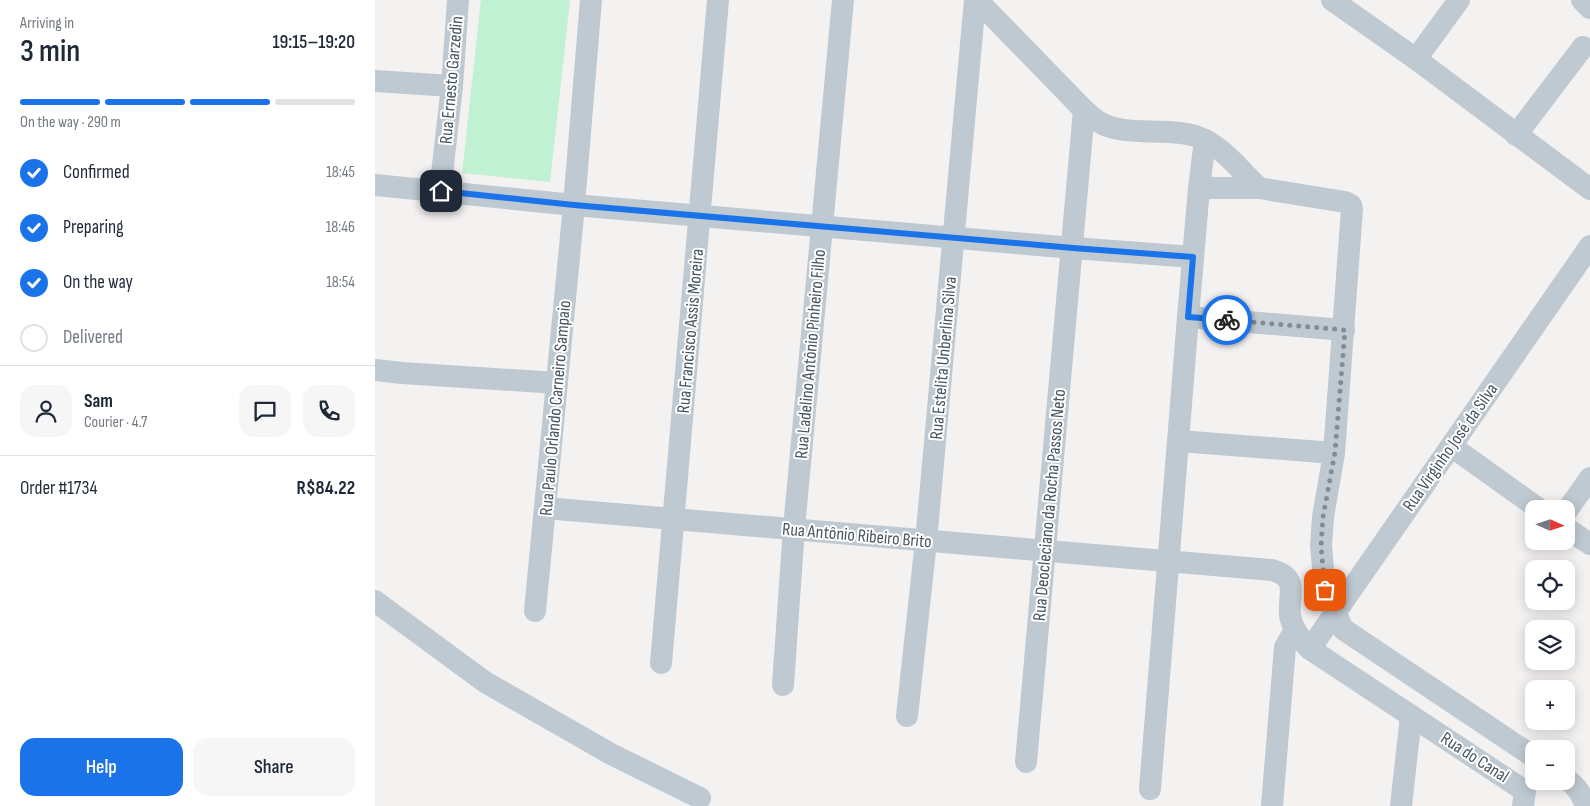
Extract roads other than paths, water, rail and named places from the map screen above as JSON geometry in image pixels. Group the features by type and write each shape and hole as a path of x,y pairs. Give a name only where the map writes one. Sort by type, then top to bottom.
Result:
{"street":[{"name":"Rua Ernesto Garzedin","path":"441,191 459,0"},
{"name":"Rua Paulo Orlando Carneiro Sampaio","path":"535,611 574,205 591,0"},
{"name":"Rua Francisco Assis Moreira","path":"661,663 718,0"},
{"name":"Rua Ladelino Antônio Pinheiro Filho","path":"783,685 794,528 843,0"},
{"path":"976,0 1084,110 1100,123 1119,128 1193,135 1205,140 1222,153 1259,188"},
{"name":"Rua Estelita Unberlina Silva","path":"907,716 926,542 976,0"},
{"path":"1332,0 1416,59 1590,189"},
{"path":"1416,59 1459,0"},
{"path":"1582,0 1590,8"},
{"path":"1516,135 1583,47"},
{"path":"375,80 452,86"},
{"name":"Rua Deocleciano da Rocha Passos Neto","path":"1025,762 1084,110"},
{"path":"1150,788 1193,257 1205,140"},
{"path":"375,185 574,205 1193,257"},
{"path":"1199,188 1259,188 1345,202 1351,205 1353,209 1335,452 1323,517 1321,546 1325,590 1343,629 1525,751"},
{"name":"Rua Virginho José da Silva","path":"1310,649 1590,246"},
{"path":"1188,317 1345,330"},
{"path":"375,370 557,383"},
{"path":"1179,441 1335,452"},
{"path":"1451,446 1526,500"},
{"path":"1574,500 1590,478"},
{"name":"Rua Antônio Ribeiro Brito","path":"545,508 794,528 926,542 1168,560 1272,570 1286,576 1291,588 1290,615 1295,630 1310,649"},
{"path":"1575,534 1590,544"},
{"path":"375,601 485,682 611,754 700,798"},
{"path":"1272,806 1285,647 1295,630"},
{"name":"Rua do Canal","path":"1310,649 1525,791 1523,806"},
{"path":"1401,806 1411,716"},
{"path":"1575,785 1586,806"}]}
